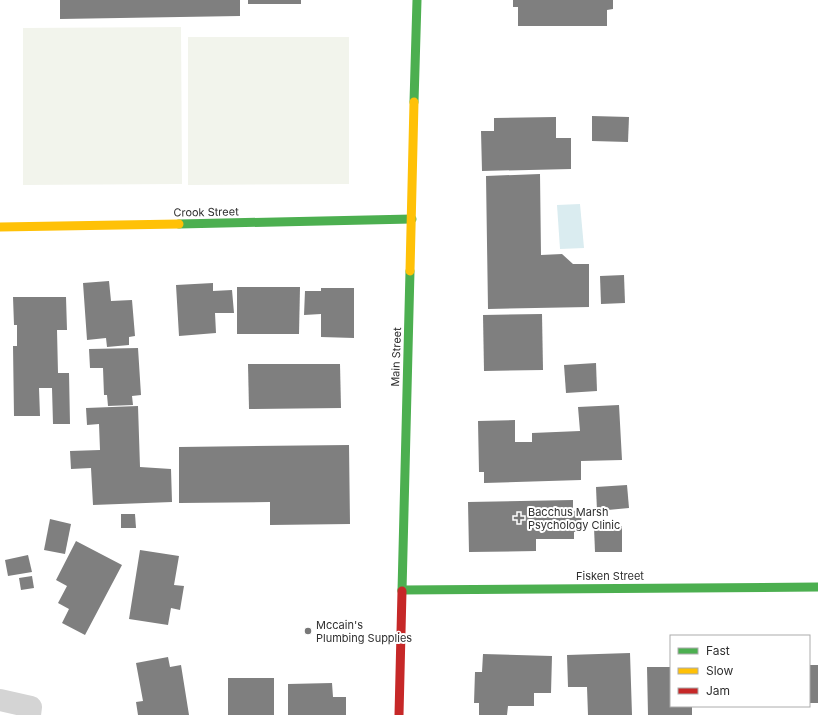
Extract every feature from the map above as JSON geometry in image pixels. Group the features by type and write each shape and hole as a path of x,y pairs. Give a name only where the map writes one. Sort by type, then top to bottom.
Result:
{"street":[{"name":"Main Street","path":"399,715 417,0"},
{"name":"Crook Street","path":"0,228 412,219"},
{"name":"Fisken Street","path":"402,590 818,587"},
{"path":"0,700 31,707 30,715"}],"shaded area":[{"path":"181,27 182,184 23,185 23,28"},
{"path":"188,37 349,37 349,184 188,185"},
{"path":"580,204 584,248 560,249 557,205"}],"building":[{"path":"60,0 240,0 240,16 60,19"},
{"path":"248,0 301,0 301,4 248,4"},
{"path":"513,0 613,0 613,9 607,10 607,26 518,26 518,7 513,7"},
{"path":"592,116 629,117 628,142 592,141"},
{"path":"556,117 556,138 571,138 571,169 482,171 481,131 494,131 494,118"},
{"path":"540,174 541,255 562,254 573,264 589,264 589,307 488,309 486,176"},
{"path":"624,275 625,303 601,304 600,276"},
{"path":"109,281 111,301 132,300 135,336 129,337 129,345 107,347 106,338 87,340 83,283"},
{"path":"213,283 213,291 232,290 234,313 215,313 216,333 179,336 176,285"},
{"path":"237,287 300,287 299,334 237,334"},
{"path":"321,288 354,288 354,338 321,337 321,314 304,315 305,291 321,291"},
{"path":"13,297 66,297 67,330 57,330 58,373 69,373 70,424 53,424 52,388 39,388 40,416 14,416 13,346 17,346 17,325 14,325"},
{"path":"542,314 543,370 484,371 483,315"},
{"path":"138,348 141,395 132,396 133,405 108,406 107,395 104,395 103,368 90,368 89,349"},
{"path":"596,363 597,391 566,393 564,365"},
{"path":"248,364 340,364 341,408 249,409"},
{"path":"619,405 622,460 581,461 581,480 484,483 484,472 479,472 478,421 515,420 515,442 532,442 532,433 580,431 578,407"},
{"path":"138,406 140,467 171,469 172,502 93,505 91,468 71,469 70,451 100,450 99,424 87,425 86,408"},
{"path":"349,445 350,524 270,525 270,502 179,503 179,447"},
{"path":"627,485 629,508 597,511 596,487"},
{"path":"573,500 573,511 581,510 582,532 574,532 574,539 536,539 536,551 469,552 468,502"},
{"path":"121,514 135,514 136,528 121,528"},
{"path":"50,519 71,524 65,554 44,550"},
{"path":"622,526 622,552 595,552 594,527"},
{"path":"76,541 122,565 85,635 62,623 69,609 58,603 67,586 56,580"},
{"path":"140,550 179,556 174,585 184,586 180,610 171,608 168,625 129,619"},
{"path":"28,555 32,572 8,576 5,560"},
{"path":"32,576 34,588 21,590 19,578"},
{"path":"630,653 632,715 588,715 587,687 568,687 567,655"},
{"path":"483,654 552,656 551,693 534,693 534,706 508,706 507,715 479,715 479,703 474,703 475,672 482,672"},
{"path":"168,657 170,667 181,665 189,715 138,715 136,702 143,701 136,663"},
{"path":"810,665 818,665 818,703 810,703"},
{"path":"647,667 670,667 670,707 692,707 692,715 648,715"},
{"path":"228,678 274,678 274,715 228,715"},
{"path":"332,683 333,697 346,697 346,715 288,715 288,684"}],"traffic: fast":[{"path":"414,102 417,0"},
{"path":"179,224 412,219"},
{"path":"402,591 410,271"},
{"path":"402,590 818,587"}],"traffic: slow":[{"path":"410,271 414,102"},
{"path":"0,227 179,224"}],"traffic: jam":[{"path":"399,715 402,591"}],"place":[{"name":"Bacchus Marsh Psychology Clinic","path":"519,518"},
{"name":"Mccain's Plumbing Supplies","path":"308,631"}]}
